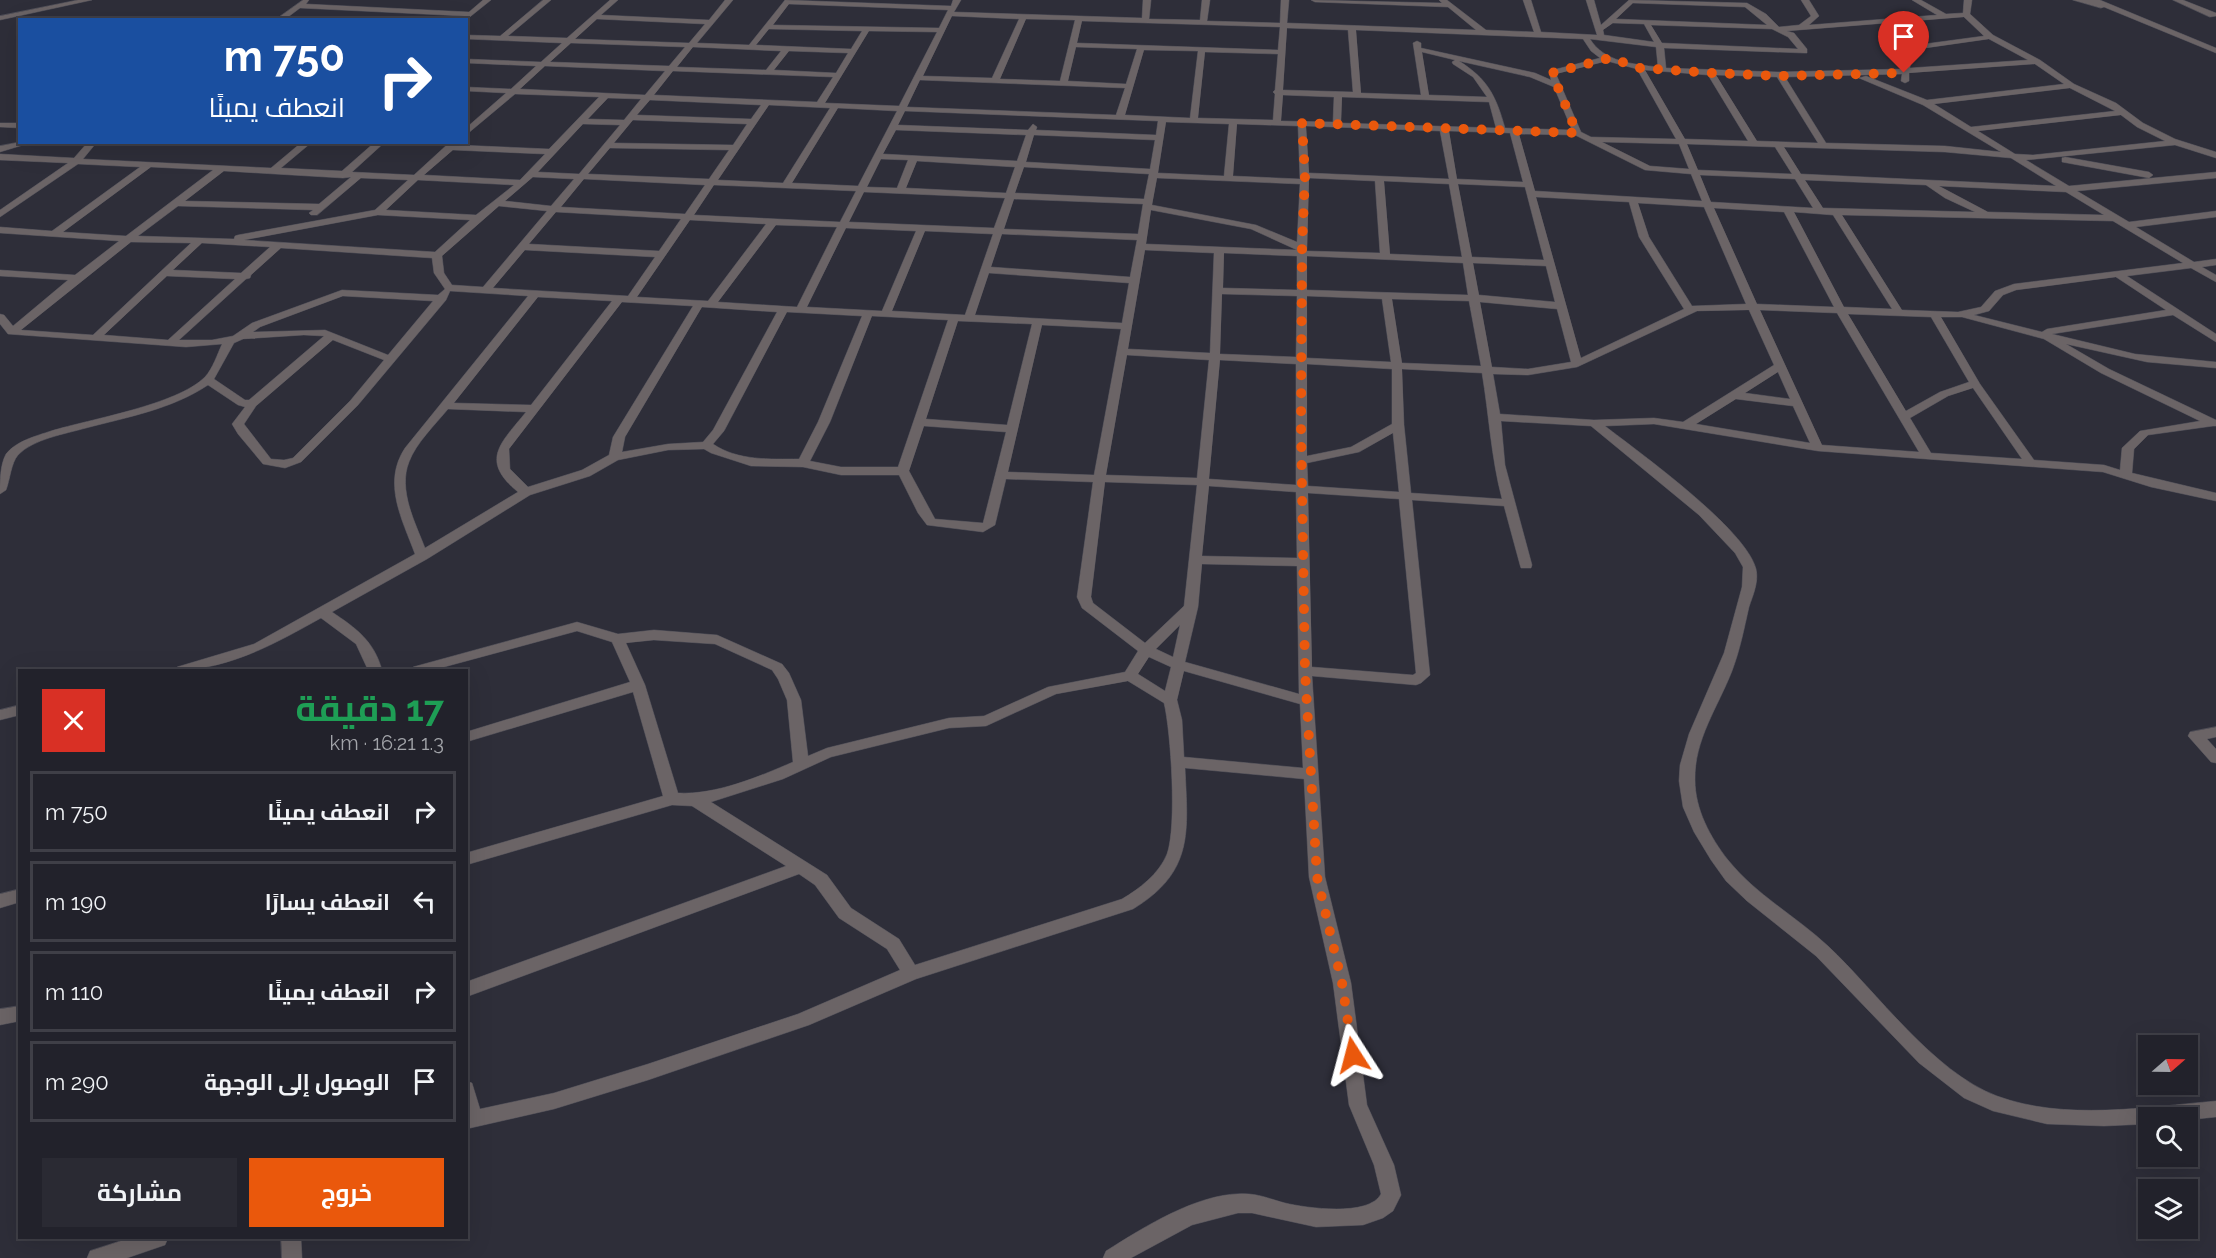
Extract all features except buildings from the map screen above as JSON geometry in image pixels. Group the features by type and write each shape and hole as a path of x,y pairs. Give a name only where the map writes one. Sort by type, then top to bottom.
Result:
{"street":[{"path":"0,18 88,0"},
{"path":"281,18 307,0"},
{"path":"466,18 487,0"},
{"path":"502,38 547,0"},
{"path":"468,131 614,0"},
{"path":"723,0 729,0"},
{"path":"485,291 729,0"},
{"path":"1146,21 1147,0"},
{"path":"1203,23 1206,0"},
{"path":"1277,122 1281,25 1285,0"},
{"path":"1315,0 1447,2 1484,32"},
{"path":"1527,0 1538,34"},
{"path":"1590,0 1600,33"},
{"path":"1801,27 1815,16 1805,0"},
{"path":"1916,0 1945,17"},
{"path":"1966,15 1968,0"},
{"path":"2077,0 2123,12"},
{"path":"2094,0 2104,2 2216,51"},
{"path":"2177,0 2215,12"},
{"path":"2190,0 2215,12"},
{"path":"751,47 788,1 953,7 1023,17 1585,36 1600,33 1660,45 1803,51 1791,34 1776,28 1746,3 1632,1 1600,33"},
{"path":"298,6 471,14"},
{"path":"800,310 953,7"},
{"path":"1613,21 1776,28 1966,15 1989,37 2037,62 2071,86 2124,112 2140,125 2177,142 2216,155"},
{"path":"595,17 710,22"},
{"path":"995,81 1023,17"},
{"path":"1063,84 1079,18"},
{"path":"1646,22 1660,45 1662,70"},
{"path":"769,27 940,30"},
{"path":"1352,28 1357,95"},
{"path":"820,104 867,29"},
{"path":"1415,30 1425,97"},
{"path":"2181,35 2216,44"},
{"path":"1585,36 1594,51 1640,68 1711,73 1780,76 1852,75 2037,62"},
{"path":"468,37 855,51"},
{"path":"1903,92 1907,55 1917,47 1989,37"},
{"path":"1074,45 1280,52"},
{"path":"1120,117 1141,47"},
{"path":"768,73 787,48"},
{"path":"1194,119 1202,49"},
{"path":"1418,49 1532,75 1556,85"},
{"path":"1446,57 1482,80 1493,100 1501,130"},
{"path":"1577,133 1556,85 1554,70 1610,58"},
{"path":"468,61 839,75"},
{"path":"1640,68 1682,142 1693,172 1818,448"},
{"path":"1711,73 1754,144"},
{"path":"1852,75 1903,92 1926,103 2216,279"},
{"path":"1780,76 1824,146"},
{"path":"918,78 1128,86"},
{"path":"1926,103 2071,86"},
{"path":"468,89 1039,115 1577,133 1648,168 1693,172 2069,189 2165,178 2216,175"},
{"path":"1277,92 1493,100"},
{"path":"1337,124 1338,94"},
{"path":"446,293 436,265 437,255 522,183 606,95"},
{"path":"526,492 506,476 501,464 503,449 662,254 767,102"},
{"path":"786,185 836,105"},
{"path":"1972,129 2124,112"},
{"path":"969,318 987,270 1030,133 1039,115"},
{"path":"1163,118 1100,477 1084,601 1146,650 1179,665 1307,701"},
{"path":"581,121 753,122"},
{"path":"1228,179 1233,121"},
{"path":"1113,1258 1168,1225 1239,1204 1255,1204 1317,1219 1366,1216 1378,1211 1390,1201 1392,1195 1384,1165 1358,1105 1342,983 1317,877 1305,671 1302,250 1305,179 1302,123"},
{"path":"0,125 18,126"},
{"path":"894,127 1159,138"},
{"path":"1444,128 1495,417 1499,465 1526,565"},
{"path":"1514,131 1577,364"},
{"path":"1586,138 1945,149 2051,157 2177,142"},
{"path":"0,149 21,144"},
{"path":"0,214 74,163 91,144"},
{"path":"272,171 306,144"},
{"path":"343,175 379,144"},
{"path":"378,212 454,145 553,152"},
{"path":"609,145 734,148"},
{"path":"1778,145 1820,211"},
{"path":"878,156 1021,163 1228,179 1455,182 1633,201 1788,210 1993,217 2115,218"},
{"path":"2051,157 2165,178"},
{"path":"0,158 522,183"},
{"path":"0,165 11,158"},
{"path":"900,191 913,159"},
{"path":"55,233 148,165"},
{"path":"12,332 77,278 222,168"},
{"path":"531,174 1148,204 1253,226 1302,250"},
{"path":"302,224 358,176"},
{"path":"1379,180 1385,256"},
{"path":"1926,181 1956,200 1993,217"},
{"path":"1633,201 1644,237 1690,310"},
{"path":"175,203 321,207"},
{"path":"498,203 554,209 842,226 999,231 1141,242 1219,251 1302,250 1550,263"},
{"path":"1788,210 1841,310 1926,454"},
{"path":"221,241 302,224 378,212 478,218"},
{"path":"1836,212 1900,314"},
{"path":"2127,225 2216,214"},
{"path":"2189,217 2216,222"},
{"path":"615,458 619,437 705,304 773,222"},
{"path":"886,314 922,228"},
{"path":"0,230 129,240 221,241 437,255"},
{"path":"0,239 30,231"},
{"path":"98,336 198,242"},
{"path":"170,343 247,276 279,244"},
{"path":"523,247 662,254"},
{"path":"468,1104 470,1119 554,1101 659,1068 803,1020 911,973 1127,904 1142,895 1164,874 1175,854 1180,823 1175,720 1170,700 1191,607 1215,356 1219,251"},
{"path":"1958,315 1985,309 1999,293 2005,290 2189,263 2216,262"},
{"path":"987,270 1134,280"},
{"path":"0,273 77,278"},
{"path":"167,273 247,276"},
{"path":"2116,273 2216,339"},
{"path":"0,490 6,456 31,441 105,422 190,392 208,380 234,339 256,325 342,293 485,291 1126,326"},
{"path":"1218,291 1473,298 1561,306"},
{"path":"332,335 252,404 238,424 267,462 292,463 354,403 446,293"},
{"path":"422,556 402,500 398,468 409,450 534,295"},
{"path":"1305,671 1416,680 1424,675 1398,425 1397,367 1387,296"},
{"path":"1122,352 1527,372 1577,364 1690,310 1755,307 1958,315 2040,333 2122,355 2159,362 2216,365"},
{"path":"706,445 718,431 784,309"},
{"path":"2040,333 2175,312"},
{"path":"803,463 824,422 868,313"},
{"path":"1934,314 1975,384 2030,462"},
{"path":"0,317 12,332 98,336 170,343 304,332 332,335 390,359"},
{"path":"954,317 903,471 924,513 931,522 983,528 989,525 1038,321"},
{"path":"2040,333 2105,371 2214,423"},
{"path":"1687,426 1780,366"},
{"path":"208,380 242,403 252,404"},
{"path":"1905,416 1944,394 1975,384"},
{"path":"1735,395 1797,403"},
{"path":"446,406 535,410"},
{"path":"1495,417 1594,423 1646,421 1818,448 1926,454 2104,469 2155,484 2216,497"},
{"path":"919,422 1011,429"},
{"path":"1594,423 1698,508 1740,552 1750,569 1748,586 1729,660 1692,744 1686,782 1693,813 1714,853 1731,875 1751,896 1820,948 1925,1056 1968,1092 1993,1103 2035,1114 2120,1117 2216,1109"},
{"path":"2126,474 2128,448 2144,433 2214,423"},
{"path":"1302,461 1355,450 1398,425"},
{"path":"185,669 259,647 422,556 526,492 586,473 615,458 668,447 706,445 751,462 803,463 841,471 903,471"},
{"path":"1000,475 1202,482 1511,503"},
{"path":"1195,560 1303,562"},
{"path":"1130,676 1146,650 1191,607"},
{"path":"322,612 359,637 368,648 375,669"},
{"path":"422,669 577,626 618,639 654,635 717,640 777,667 783,674 793,695 801,764"},
{"path":"618,639 638,685 672,799"},
{"path":"468,858 672,799 695,800 778,775 827,753 938,726 986,721 1053,690 1130,676 1170,700"},
{"path":"468,736 638,685"},
{"path":"0,715 18,710"},
{"path":"2216,732 2195,736 2216,758"},
{"path":"1178,762 1311,774"},
{"path":"695,800 821,880 845,912 893,944 911,973"},
{"path":"468,989 802,866"},
{"path":"0,901 18,896"},
{"path":"0,1017 18,1013"},
{"path":"106,1257 156,1239"},
{"path":"291,1239 292,1258"}],"route":[{"path":"1353,1055 1342,983 1317,877 1305,671 1301,427 1302,247 1305,175 1302,123 1577,133 1552,73 1557,69 1610,58 1640,68 1711,73 1780,76 1904,73"}]}
